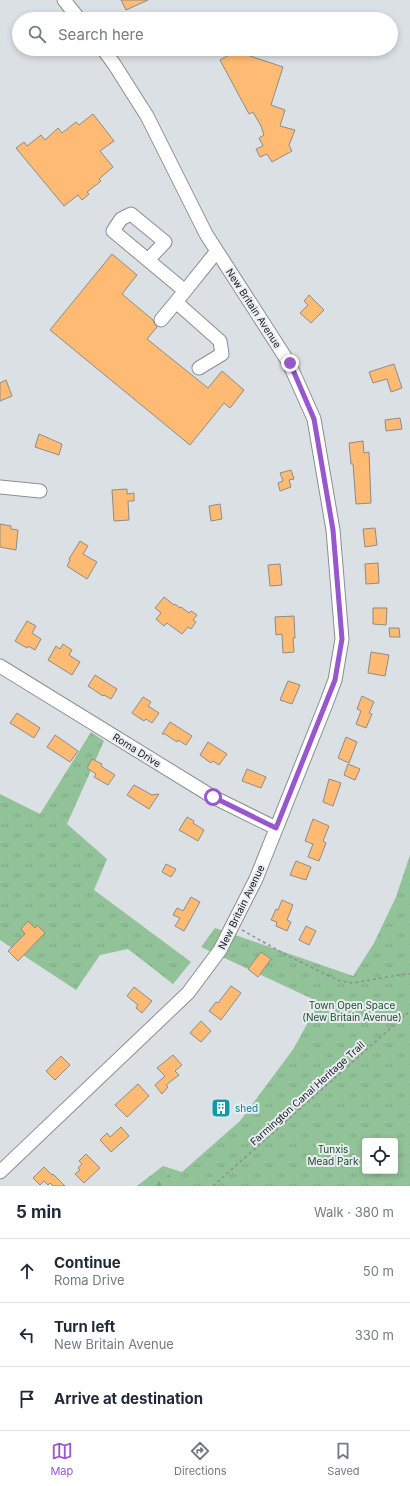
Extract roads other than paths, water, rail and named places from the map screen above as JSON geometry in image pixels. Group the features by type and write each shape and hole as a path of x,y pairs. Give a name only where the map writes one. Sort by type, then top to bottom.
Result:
{"street":[{"path":"64,0 73,12"},
{"name":"New Britain Avenue","path":"0,1172 187,994 220,950 234,926 256,879 335,680 342,639 333,530 314,419 290,363 206,234 147,116 108,56"},
{"path":"161,320 217,251"},
{"path":"148,260 185,291"},
{"path":"176,302 220,341 222,354 199,368"},
{"path":"0,487 40,491"},
{"name":"Roma Drive","path":"0,666 213,797 276,828"}],"place":[{"name":"shed","path":"221,1108"}],"park label":[{"name":"Town Open Space (New Britain Avenue)","path":"352,1010"},
{"name":"Tunxis Mead Park","path":"333,1154"}]}
